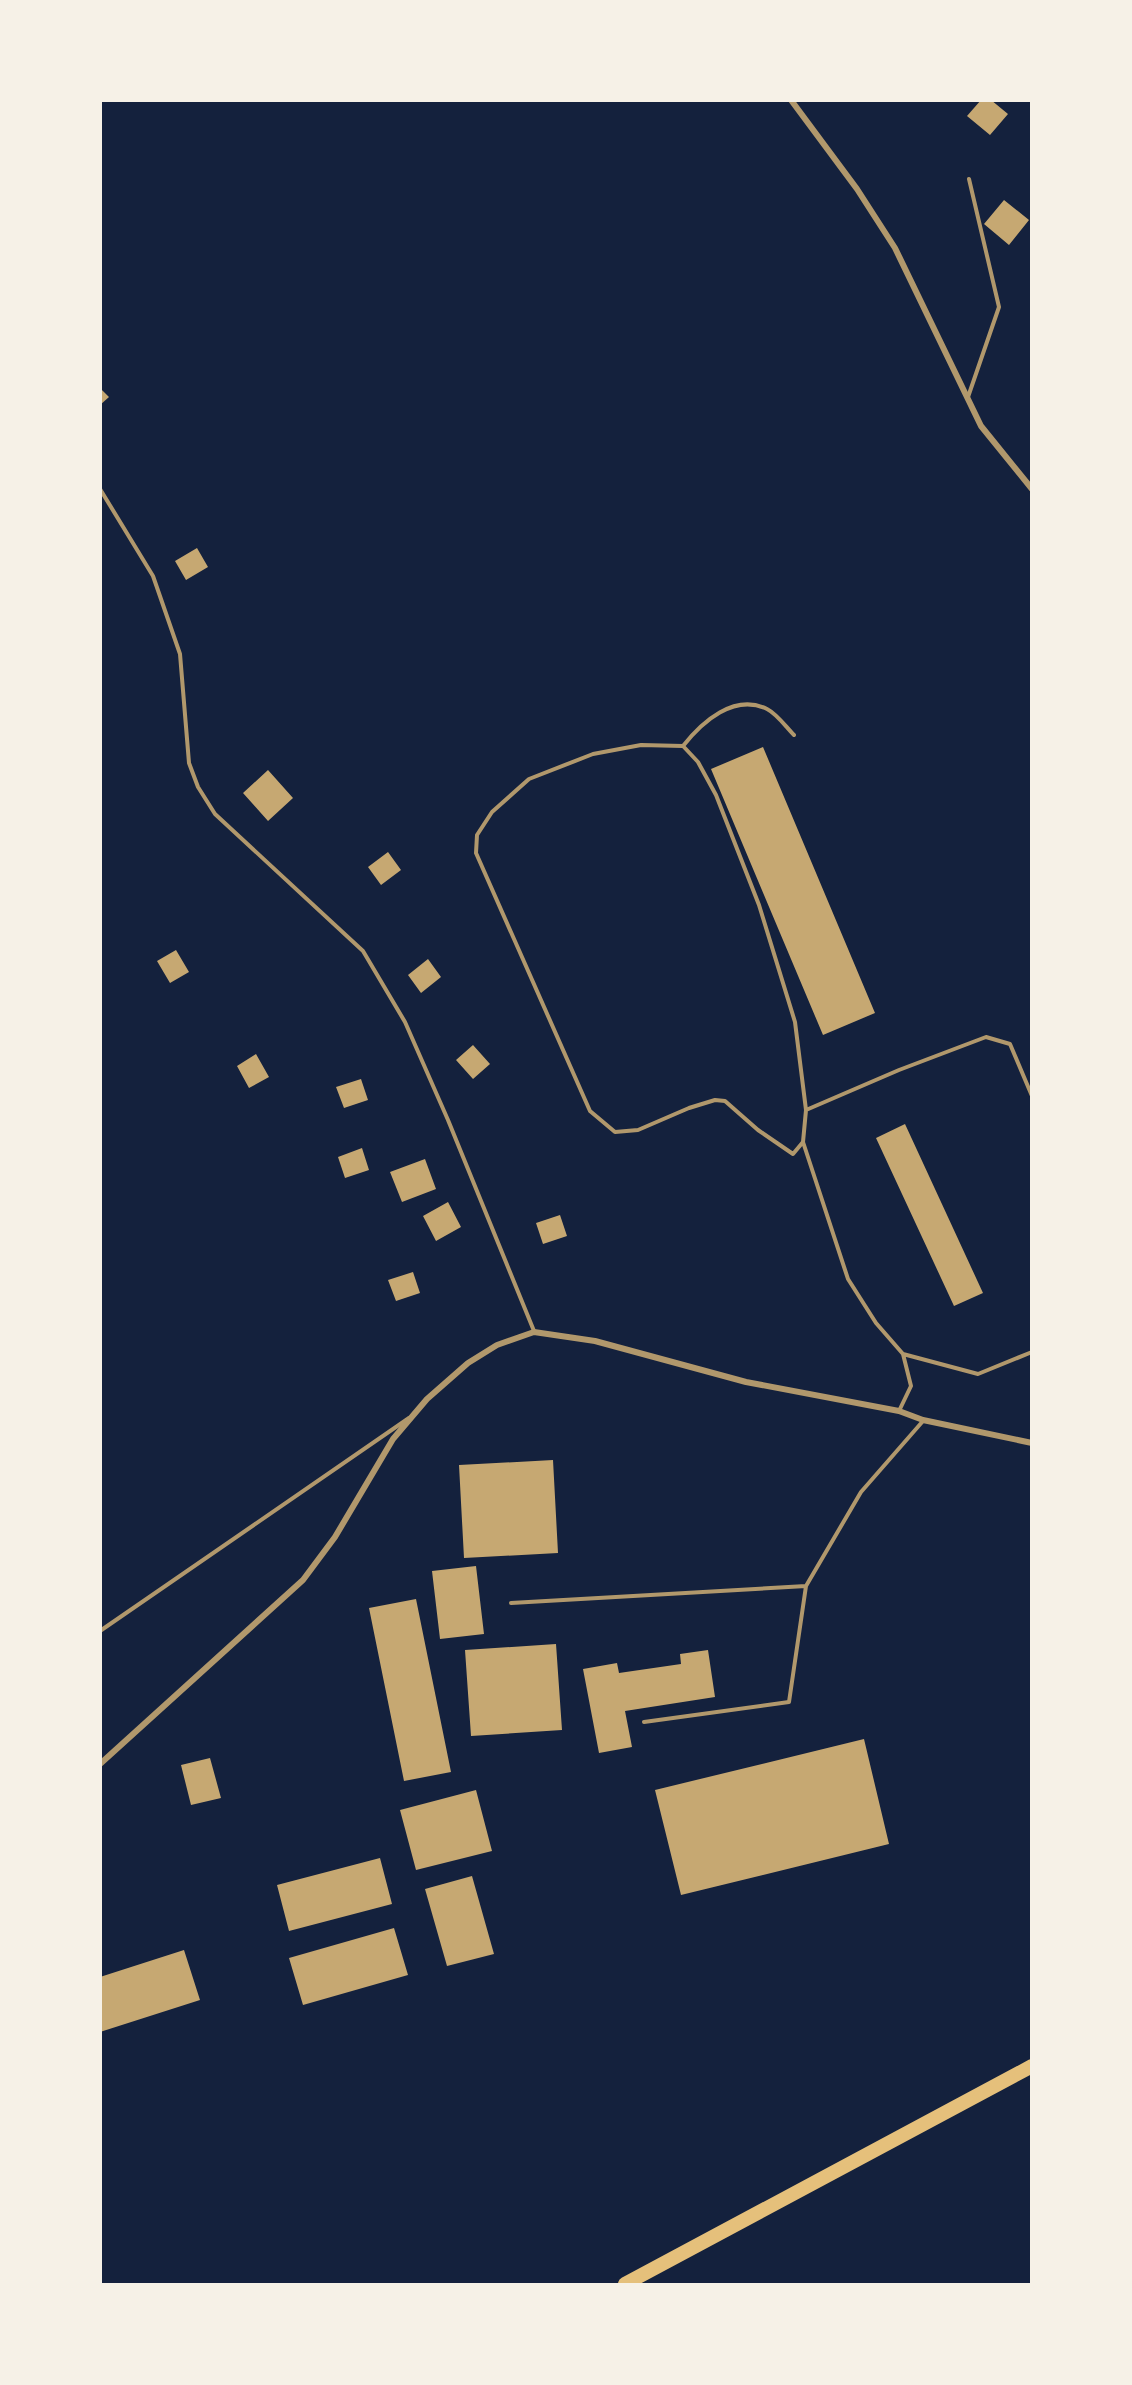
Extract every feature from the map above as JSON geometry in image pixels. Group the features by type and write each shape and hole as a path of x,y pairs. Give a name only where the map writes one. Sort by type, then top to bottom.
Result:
{"main road":[{"path":"625,2284 1032,2066"}],"street":[{"path":"791,100 857,189 895,248 981,426 1032,489"},
{"path":"100,1764 303,1580 335,1537 393,1439 427,1399 468,1363 497,1345 534,1332 595,1341 746,1382 899,1411 923,1420 1032,1443"}],"lane":[{"path":"968,398 999,307 969,179"},
{"path":"100,489 153,576 180,654 189,763 198,787 215,814 248,842 363,951 405,1022 448,1120 534,1332"},
{"path":"683,746 696,730 718,713 742,704 767,709 794,735"},
{"path":"803,1142 794,1154 758,1130 725,1101 715,1100 689,1108 638,1130 615,1132 590,1111 476,853 477,835 492,812 529,779 593,754 641,745 683,746 698,762 716,795 759,904 795,1022 806,1110 803,1142 848,1279 876,1323 903,1354 911,1386 899,1411"},
{"path":"806,1110 899,1070 986,1037 1010,1044 1032,1096"},
{"path":"903,1354 978,1374 1032,1352"},
{"path":"100,1631 414,1414"},
{"path":"644,1722 789,1702 806,1586 861,1492 923,1420"},
{"path":"511,1604 806,1586"}],"building":[{"path":"981,100 991,100 1008,114 990,135 967,116"},
{"path":"1004,200 1029,220 1009,245 984,224"},
{"path":"100,388 109,397 100,405"},
{"path":"197,548 208,567 186,580 175,561"},
{"path":"763,747 875,1013 823,1035 711,769"},
{"path":"268,770 293,798 268,821 243,793"},
{"path":"388,852 401,870 381,885 368,867"},
{"path":"176,950 189,972 170,983 157,961"},
{"path":"428,959 441,977 421,993 408,975"},
{"path":"473,1045 490,1064 473,1079 456,1060"},
{"path":"256,1054 269,1077 249,1088 237,1066"},
{"path":"361,1079 368,1100 344,1108 336,1087"},
{"path":"905,1124 983,1293 954,1306 876,1138"},
{"path":"362,1148 369,1170 345,1178 338,1157"},
{"path":"425,1159 436,1189 402,1202 390,1172"},
{"path":"448,1202 461,1227 436,1241 423,1216"},
{"path":"560,1215 567,1236 543,1244 536,1223"},
{"path":"413,1272 420,1293 396,1301 388,1280"},
{"path":"553,1460 558,1553 464,1558 459,1465"},
{"path":"476,1566 484,1634 440,1639 432,1571"},
{"path":"416,1599 451,1772 404,1781 369,1608"},
{"path":"556,1644 562,1730 471,1736 465,1650"},
{"path":"708,1650 715,1697 625,1711 632,1747 599,1753 583,1669 617,1663 619,1673 681,1664 680,1654"},
{"path":"864,1739 889,1844 681,1895 655,1790"},
{"path":"210,1758 221,1798 191,1805 181,1765"},
{"path":"476,1790 492,1851 416,1870 400,1810"},
{"path":"380,1858 392,1904 289,1931 277,1885"},
{"path":"472,1876 494,1954 447,1966 425,1889"},
{"path":"394,1928 408,1975 303,2005 289,1958"},
{"path":"184,1950 200,2000 100,2032 100,1977"}]}
